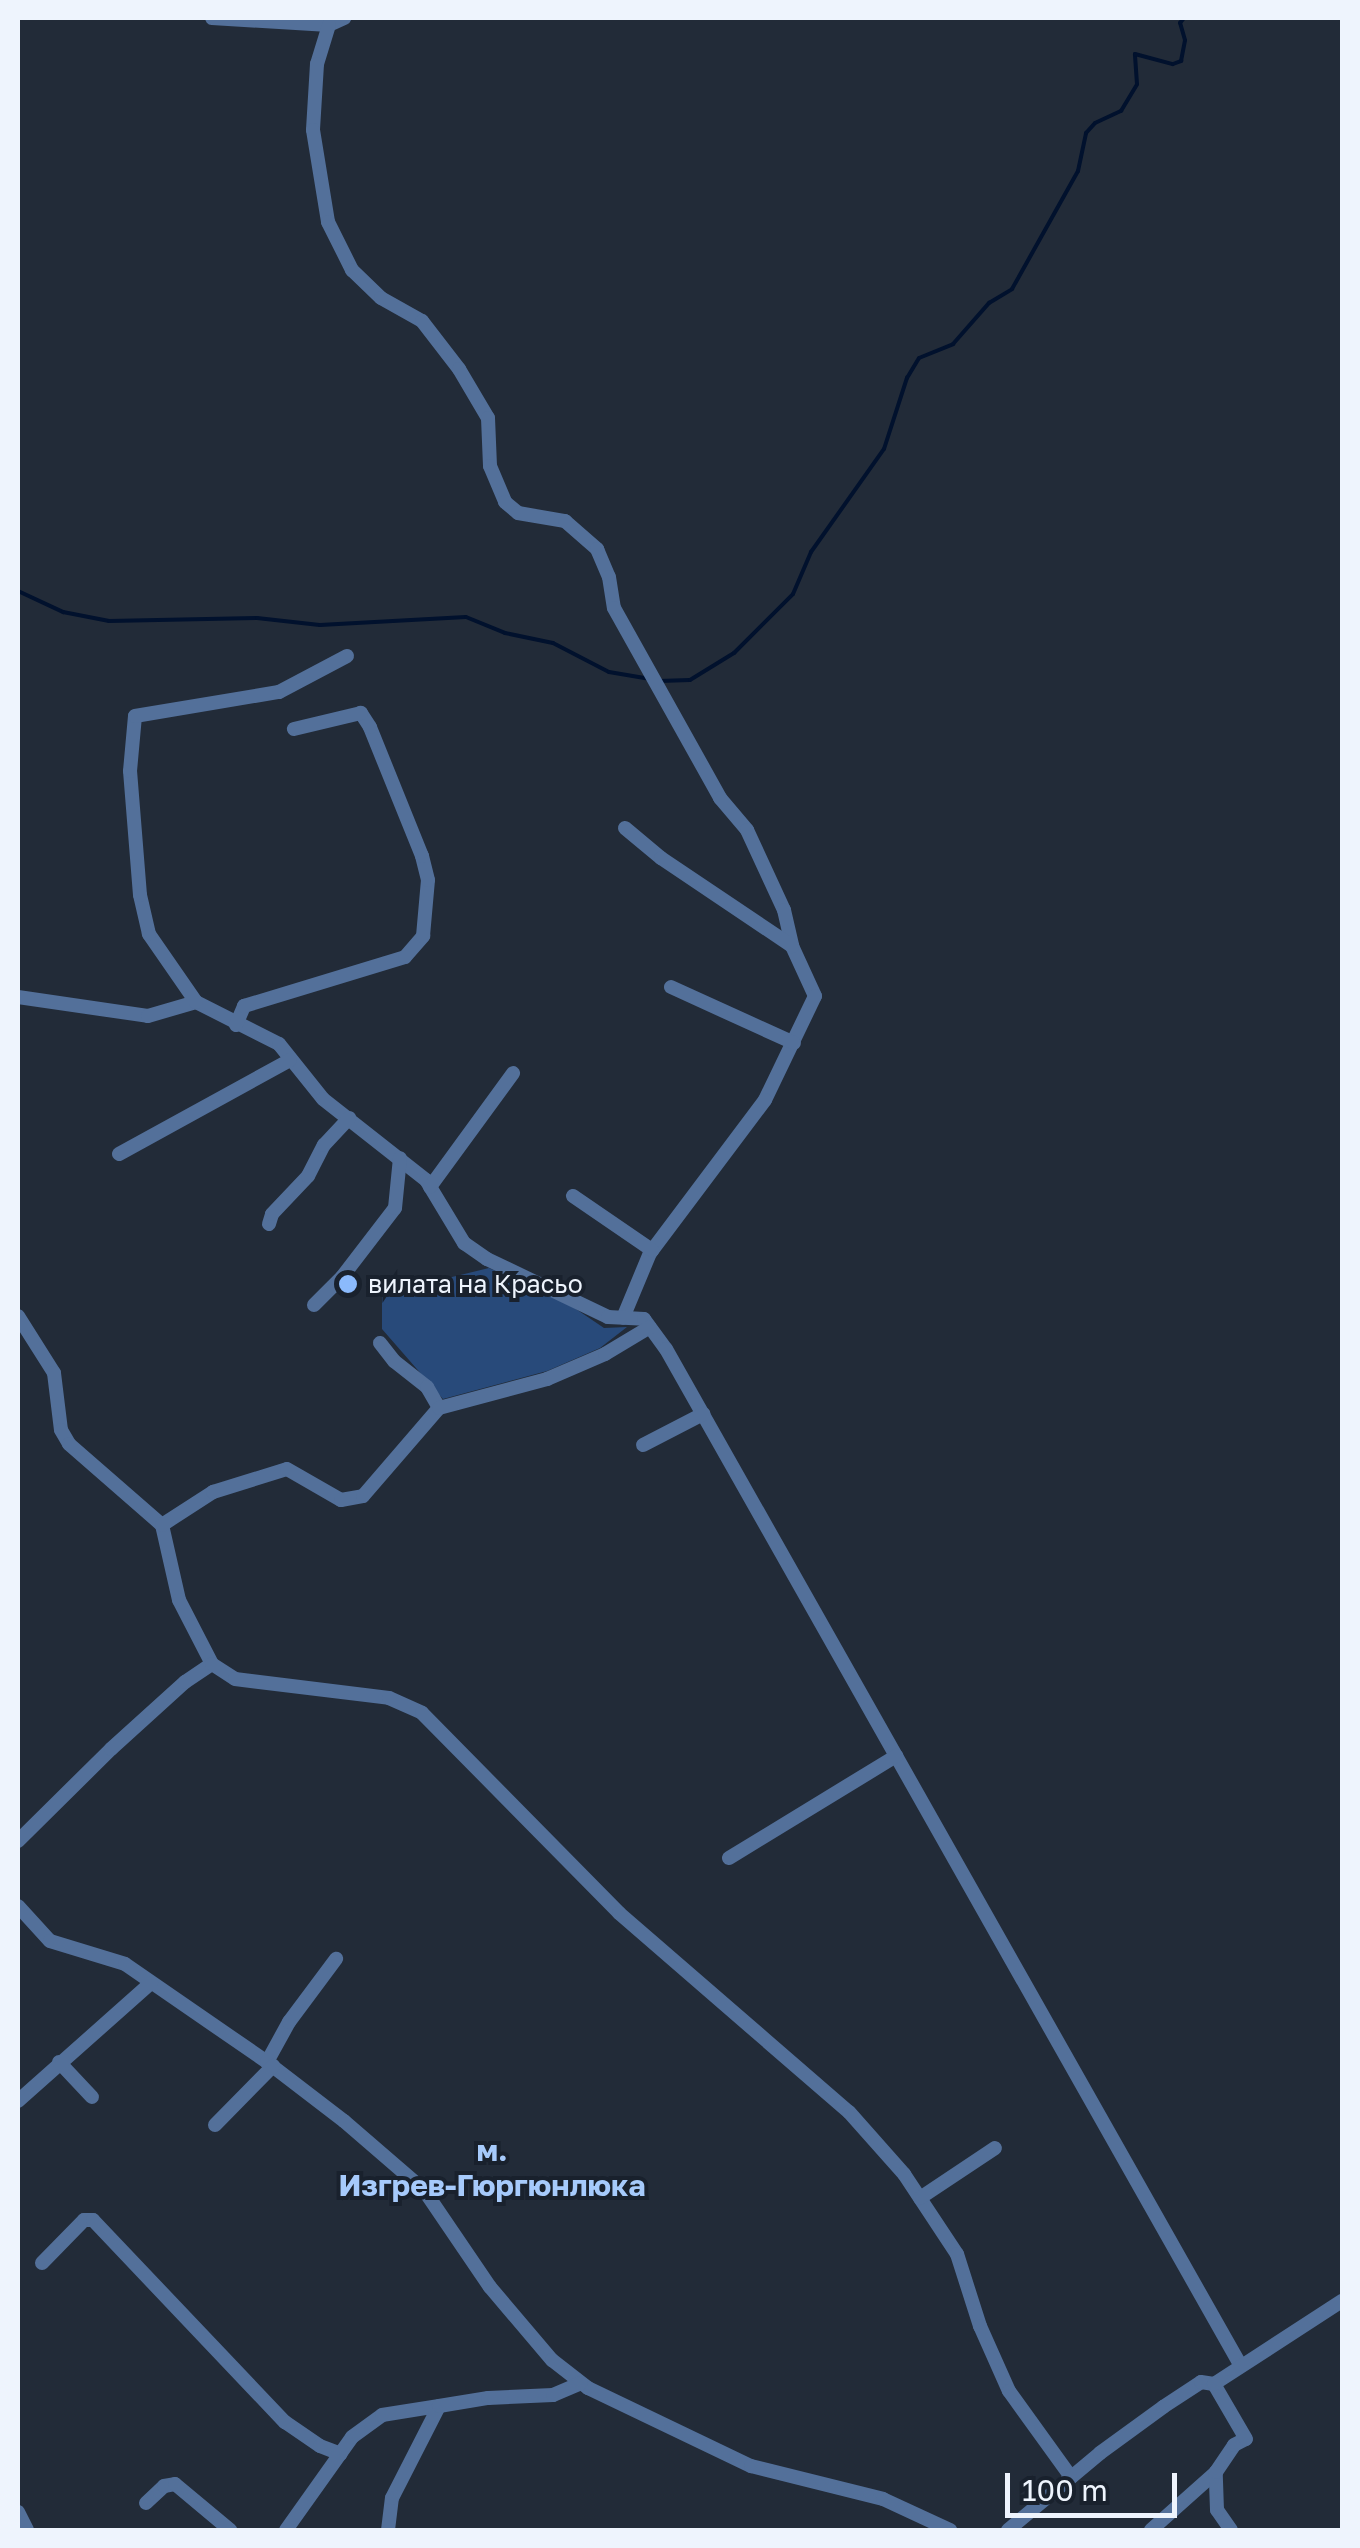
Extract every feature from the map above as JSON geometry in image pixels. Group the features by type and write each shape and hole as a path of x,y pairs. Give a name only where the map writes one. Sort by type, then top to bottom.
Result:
{"street":[{"path":"212,18 329,25 344,18"},
{"path":"329,25 318,64 312,130 328,222 352,270 381,298 422,321 459,369 488,418 490,466 505,502 518,513 565,521 597,549 609,577 614,608 720,798 747,830 784,910 792,946 816,996 765,1100 652,1250 624,1318"},
{"path":"347,656 279,692 135,716 130,770 149,934 196,1002 278,1044 324,1099 400,1158 430,1187 464,1242 487,1259 608,1317 644,1319 703,1414 1241,2366"},
{"path":"236,1024 244,1006 405,956 422,936 428,880 370,727 361,713 294,729"},
{"path":"625,828 661,858 792,946"},
{"path":"671,986 794,1043"},
{"path":"18,997 148,1016 196,1002"},
{"path":"118,1154 290,1060"},
{"path":"430,1187 513,1074"},
{"path":"269,1224 272,1214 308,1176 324,1145 349,1118"},
{"path":"314,1305 342,1277 394,1208 400,1158"},
{"path":"573,1196 652,1250"},
{"path":"18,1316 54,1373 61,1430 70,1444 162,1525 179,1600 212,1664 235,1680 389,1698 422,1713 619,1913 849,2112 920,2198 957,2254 980,2326 1009,2391 1072,2477"},
{"path":"162,1525 213,1492 287,1469 342,1500 362,1496 440,1408 547,1379 605,1354 650,1327"},
{"path":"380,1342 394,1361 427,1387 440,1408"},
{"path":"643,1445 703,1414"},
{"path":"18,1841 126,1735 185,1682 212,1664"},
{"path":"730,1858 896,1756"},
{"path":"18,1898 18,1906 50,1941 124,1964 270,2064 424,2190 490,2287 552,2360 581,2383 752,2466 882,2499 950,2530"},
{"path":"215,2125 270,2064 289,2022 336,1959"},
{"path":"18,2101 152,1983"},
{"path":"60,2062 92,2097"},
{"path":"920,2198 995,2148"},
{"path":"42,2264 84,2220 94,2220 156,2280 285,2422 320,2446 341,2454"},
{"path":"1008,2530 1200,2382 1214,2384 1342,2301"},
{"path":"286,2530 352,2437 382,2415 488,2398 554,2395 581,2383"},
{"path":"1151,2530 1216,2472 1234,2446 1246,2440 1214,2384"},
{"path":"388,2530 392,2498 439,2406"},
{"path":"1216,2472 1217,2510 1231,2530"},
{"path":"146,2503 164,2486 175,2484 230,2530"},
{"path":"18,2512 27,2530"}],"shaded area":[{"path":"489,1268 570,1305 604,1328 627,1327 600,1348 547,1371 443,1399 382,1329 382,1294"}],"waterway":[{"path":"659,681 690,680 734,653 793,594 811,552 884,449 907,378 919,358 953,344 989,303 1012,289 1078,171 1086,133 1095,123 1121,111 1137,84 1135,54 1173,64 1181,61 1185,40 1180,23 1184,18"},
{"path":"18,591 63,612 109,621 257,618 320,625 466,617 505,633 553,643 609,672 650,679"}],"place":[{"name":"вилата на Красьо","path":"348,1284"}],"district":[{"name":"м. Изгрев-Гюргюнлюка","path":"492,2167"}]}
